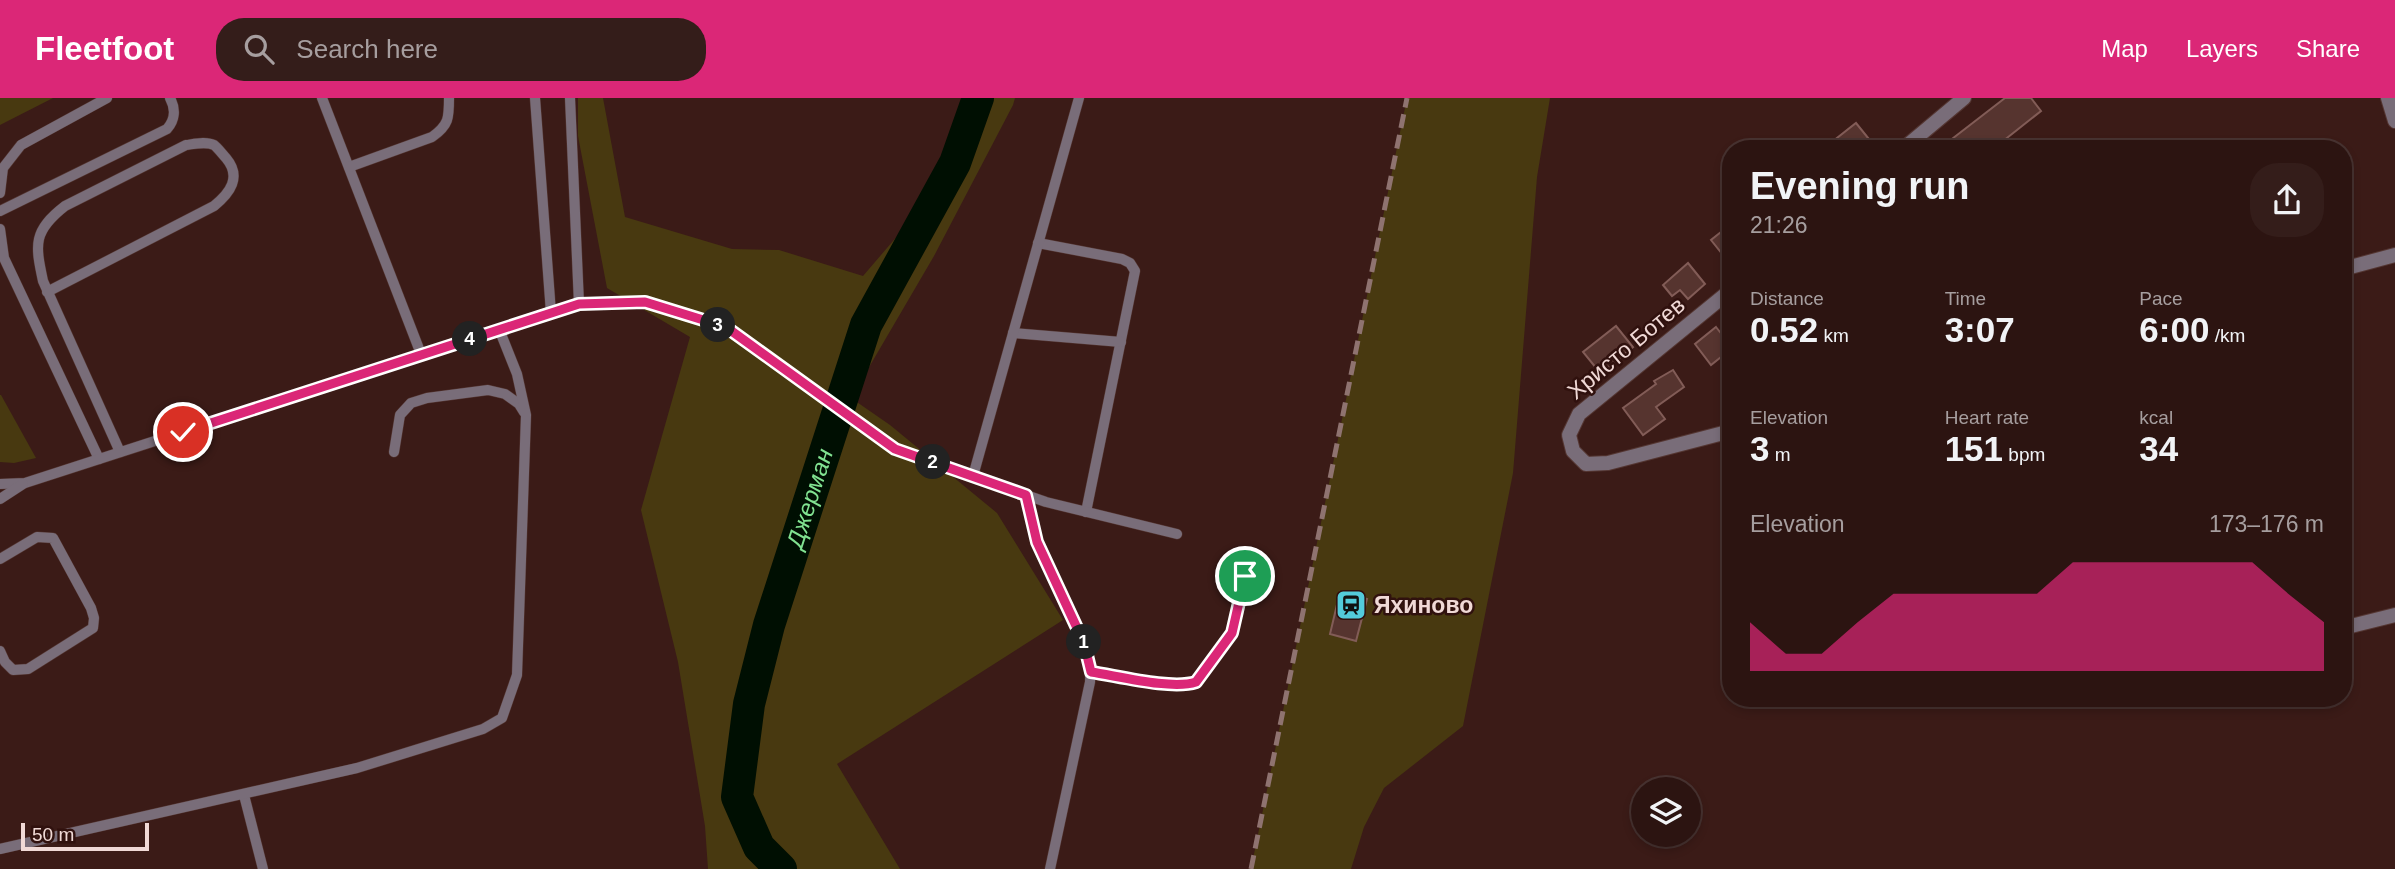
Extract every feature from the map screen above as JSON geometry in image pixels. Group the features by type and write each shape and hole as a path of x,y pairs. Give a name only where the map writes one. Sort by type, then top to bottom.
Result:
{"street":[{"path":"1914,140 1965,98"},
{"path":"2388,98 2395,121"},
{"path":"2352,267 2395,255"},
{"name":"Христо Ботев","path":"1722,297 1579,414 1569,435 1573,451 1586,464 1608,463 1722,433"},
{"path":"2352,626 2395,615"}],"lane":[{"path":"0,193 3,168 21,145 107,98"},
{"path":"0,211 167,130 173,122 174,112 170,98"},
{"path":"322,98 421,354"},
{"path":"349,167 432,137 443,129 449,116 449,98"},
{"path":"535,98 551,313"},
{"path":"570,98 579,304"},
{"path":"973,476 1079,98"},
{"path":"47,292 214,206 228,194 235,179 229,162 215,145 186,145 65,206 48,219 39,234 37,256 47,292 120,452"},
{"path":"0,229 4,258 99,458"},
{"path":"1038,243 1122,259 1135,271 1086,512"},
{"path":"0,484 25,482 579,304 645,302 726,327 895,449 1026,495 1177,534"},
{"path":"0,849 357,768 483,729 502,718 517,675 526,415 517,374 499,329"},
{"path":"1013,333 1121,342"},
{"path":"394,452 400,415 411,403 427,398 488,390 505,394 519,404 526,415"},
{"path":"0,499 25,482"},
{"path":"1026,495 1037,542 1084,643 1091,672 1050,869"},
{"path":"0,559 37,537 53,538 92,608 94,618 93,628 28,669 13,670 5,663 0,651"},
{"path":"1091,672 1187,685 1196,682 1232,633 1245,576"},
{"path":"244,795 263,869"}],"shaded area":[{"path":"0,98 53,98 0,125"},
{"path":"578,98 603,98 625,217 732,249 779,250 863,276 899,234 953,147 972,98 1015,98 934,256 851,398 890,425 997,513 1063,620 837,764 900,869 708,869 705,826 678,662 641,510 690,337 607,288 578,136"},
{"path":"1407,98 1550,98 1537,177 1513,473 1463,726 1384,788 1364,827 1351,869 1251,869"},
{"path":"0,395 36,458 14,463 0,462"}],"building":[{"path":"2005,98 2031,98 2041,111 2004,140 1951,140"},
{"path":"1856,123 1870,140 1834,140"},
{"path":"1722,231 1722,254 1711,240"},
{"path":"1688,263 1705,284 1688,299 1680,290 1672,296 1663,285"},
{"path":"1616,326 1633,347 1601,374 1583,352"},
{"path":"1716,327 1722,335 1722,356 1711,365 1695,344"},
{"path":"1673,370 1684,387 1656,407 1665,419 1643,435 1623,408 1656,384 1654,381"},
{"path":"1340,592 1367,599 1356,641 1330,634"}],"waterway":[{"name":"Джерман","path":"781,869 759,847 737,797 749,704 769,625 866,325 955,163 978,98"}],"railway":[{"path":"1251,869 1407,98"}],"place":[{"name":"Яхиново","path":"1351,605"}],"route":[{"path":"183,432 579,304 645,302 726,327 895,449 1026,495 1037,542 1084,643 1091,672 1187,685 1196,682 1232,633 1245,576"}]}
